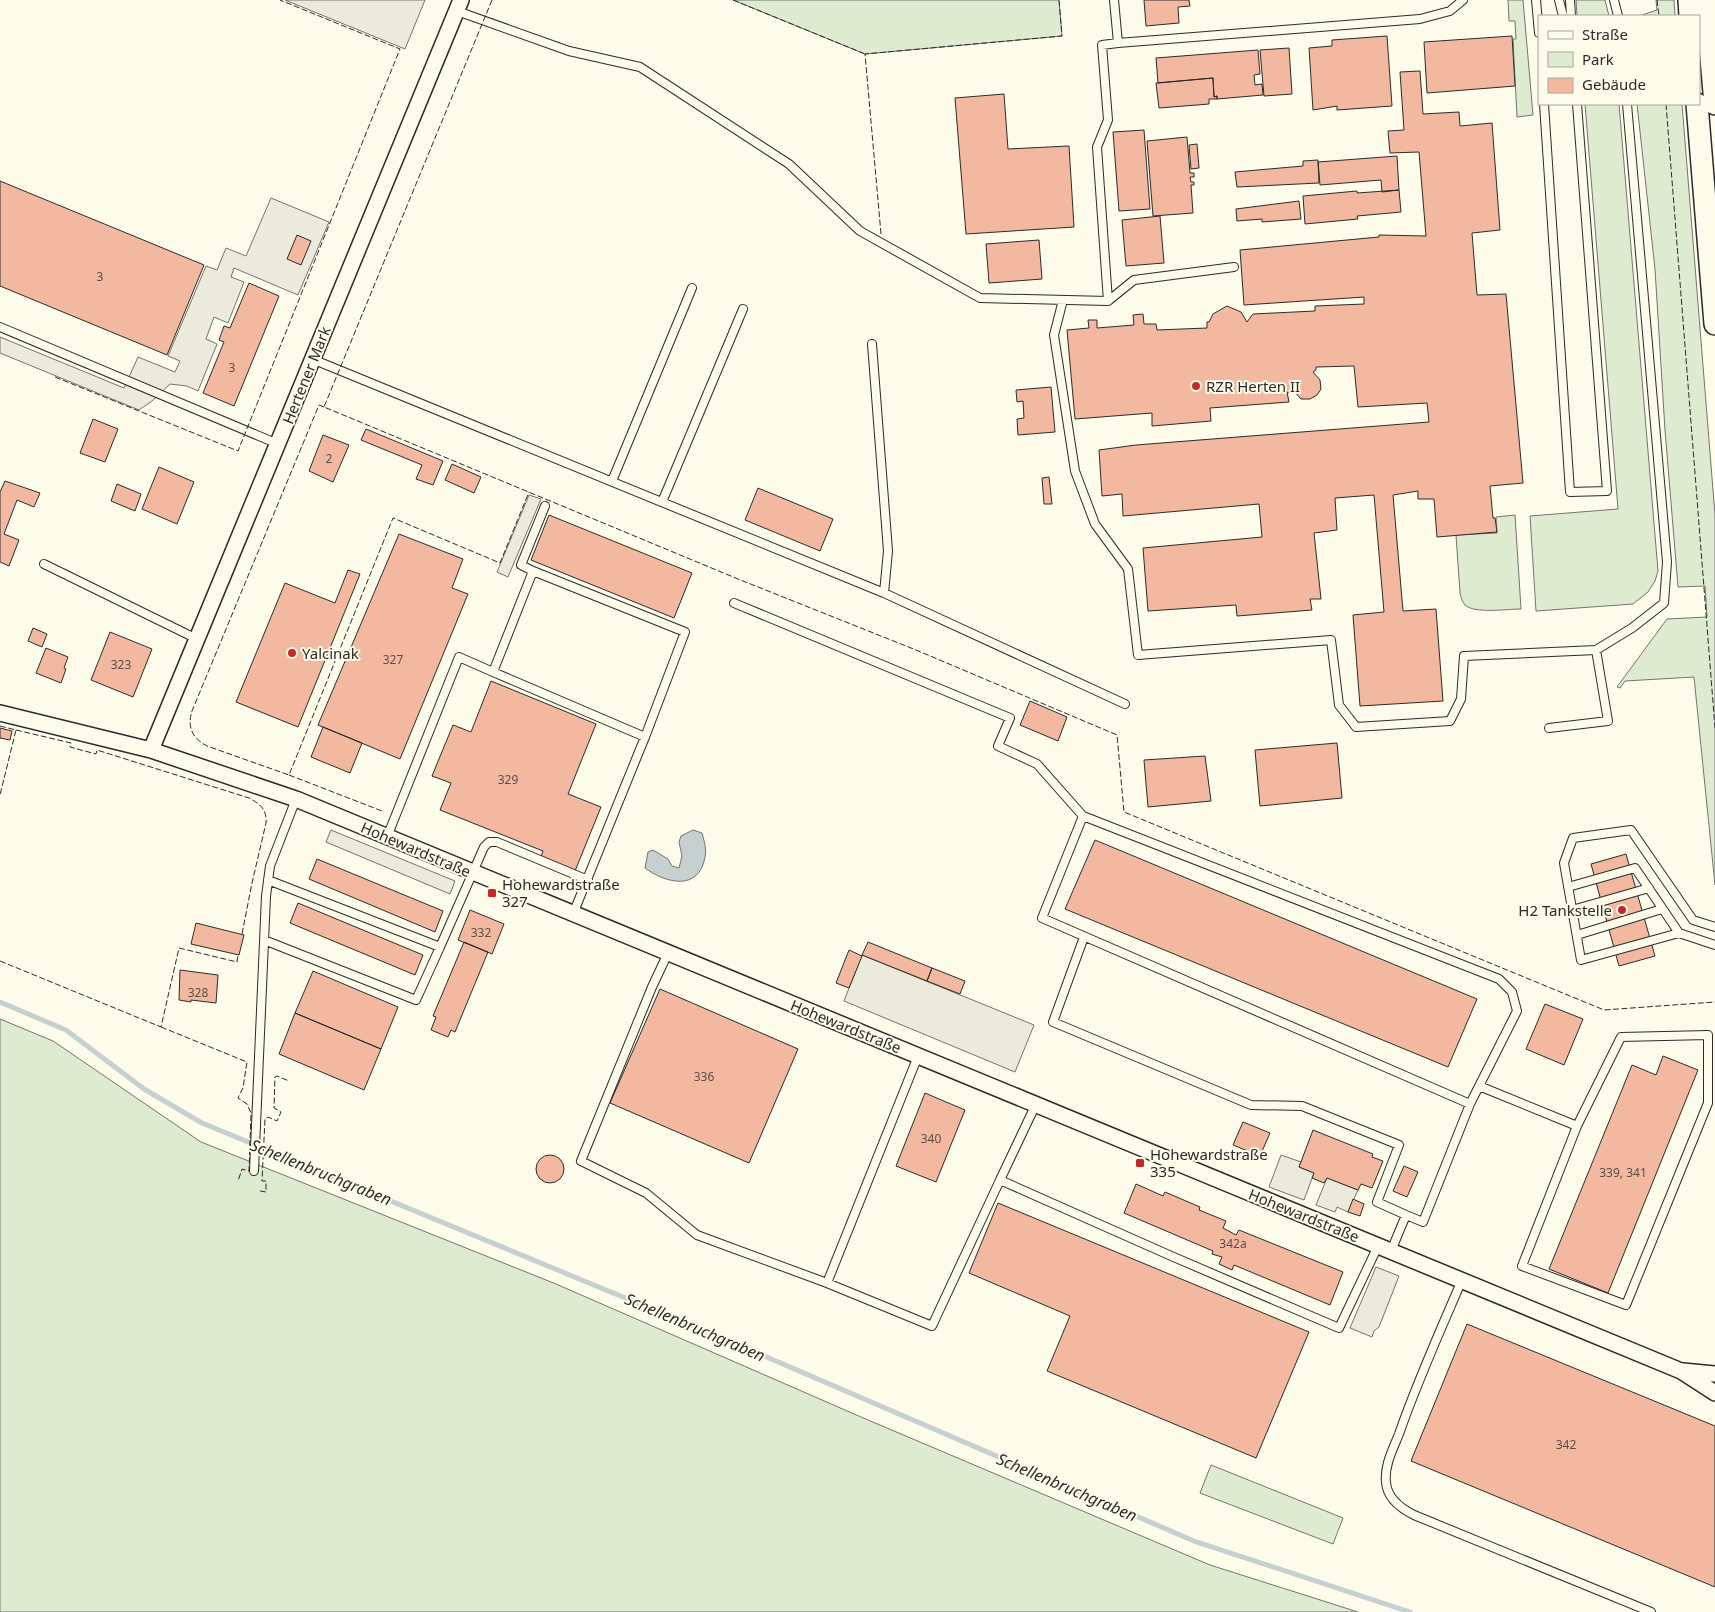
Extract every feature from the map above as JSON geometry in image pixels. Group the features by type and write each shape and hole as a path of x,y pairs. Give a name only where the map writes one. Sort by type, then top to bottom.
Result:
{"main road":[{"path":"1689,0 1690,15"},
{"path":"1706,0 1715,104"},
{"path":"1697,105 1715,324"}],"street":[{"name":"Hertener Mark","path":"151,750 459,6"},
{"name":"Hohewardstraße","path":"0,713 151,750 296,800 1681,1371 1715,1393"},
{"name":"Hohewardstraße","path":"1681,1371 1715,1374"}],"lane":[{"path":"1114,0 1118,44"},
{"path":"1108,301 1097,147 1108,120 1102,45 1420,19 1450,12 1463,0"},
{"path":"1536,0 1538,23"},
{"path":"1560,0 1563,15"},
{"path":"1570,0 1571,15"},
{"path":"1614,0 1618,15"},
{"path":"459,6 569,51 640,67 789,164 860,231 980,298 1108,301 1134,280 1234,267"},
{"path":"1544,105 1570,492 1607,491 1577,105"},
{"path":"1063,300 1054,335 1075,471 1095,524 1128,569 1138,655 1331,640 1339,705 1356,727 1450,721 1461,699 1464,656 1596,650 1632,628 1664,603 1667,562 1627,105"},
{"path":"612,481 692,288"},
{"path":"662,502 743,309"},
{"path":"0,327 278,444"},
{"path":"872,344 888,551 884,593"},
{"path":"312,360 884,593 1125,704"},
{"path":"545,506 520,566 685,632 573,914"},
{"path":"44,564 197,639"},
{"path":"493,672 533,571"},
{"path":"734,603 1010,718 998,746 1037,764 1083,816 1498,979 1512,992 1517,1011 1470,1104 1423,1222 1377,1202 1399,1145 1302,1106 1251,1105 1053,1022 1084,936"},
{"path":"1549,728 1608,721 1596,650"},
{"path":"387,837 459,657 645,736"},
{"path":"254,1171 266,896 270,866 296,800"},
{"path":"1083,816 1042,918 1470,1104"},
{"path":"1715,927 1693,920 1631,830 1573,838 1564,863 1581,960 1678,932 1715,945"},
{"path":"264,940 416,1000 484,847 489,842 497,842 588,880"},
{"path":"1568,887 1635,868 1678,932"},
{"path":"268,880 440,947"},
{"path":"1572,910 1649,888"},
{"path":"1577,935 1662,909"},
{"path":"668,953 652,987 581,1161 646,1193 697,1235 827,1283 932,1326 1036,1104"},
{"path":"1708,1034 1708,1102 1626,1305 1522,1266 1577,1126 1621,1037 1708,1034"},
{"path":"827,1283 918,1056"},
{"path":"1479,1086 1577,1126"},
{"path":"1000,1180 1186,1263 1339,1328 1384,1249 1406,1215"},
{"path":"1462,1280 1408,1408 1386,1471 1386,1484 1393,1500 1402,1509 1414,1515 1651,1612"}],"green space":[{"path":"733,0 1059,0 1062,36 865,54"},
{"path":"1508,0 1523,0 1533,115 1517,117 1513,39 1516,39 1515,21 1509,21"},
{"path":"1576,0 1605,0 1609,15 1577,15"},
{"path":"1656,0 1674,0 1675,15 1642,15 1657,10"},
{"path":"1585,105 1619,105 1658,571 1655,581 1648,592 1633,604 1536,611 1530,516 1618,509"},
{"path":"1637,105 1682,105 1715,515 1715,885 1694,677 1625,681 1620,688 1617,687 1667,619 1707,617 1705,586 1678,587 1665,430 1655,269"},
{"path":"1515,515 1521,609 1483,610 1470,608 1464,604 1460,593 1456,535 1497,533 1496,517"},
{"path":"0,1019 53,1041 201,1142 556,1284 861,1417 1210,1565 1358,1612 0,1612"},
{"path":"1211,1465 1343,1518 1333,1544 1200,1493"}],"shaded area":[{"path":"285,0 425,0 405,49"},
{"path":"271,198 329,222 298,295 234,268 231,277 244,282 228,323 214,317 206,339 217,344 198,391 187,386 170,384 139,410 0,353 0,337 124,388 138,357 175,372 180,361 168,356 206,266 217,270 226,248 246,256"},
{"path":"529,495 541,499 508,577 497,572"},
{"path":"331,830 455,881 450,894 326,842"},
{"path":"693,830 702,833 706,851 702,868 696,876 689,880 671,880 662,878 645,868 648,852 653,850 668,859 672,866 679,868 682,856 679,842 681,836"},
{"path":"862,955 1034,1025 1015,1072 844,1001"},
{"path":"1281,1155 1301,1162 1299,1167 1314,1173 1304,1200 1269,1187"},
{"path":"1327,1178 1358,1190 1348,1212 1337,1207 1335,1212 1316,1205"},
{"path":"1376,1267 1399,1276 1379,1327 1374,1331 1372,1337 1350,1328"}],"building":[{"path":"1144,0 1189,0 1190,6 1178,7 1179,23 1146,26"},
{"path":"1387,36 1392,106 1337,110 1337,106 1313,110 1309,48 1332,46 1332,40"},
{"path":"1512,36 1515,86 1427,93 1424,42"},
{"path":"1289,48 1292,94 1264,96 1260,50"},
{"path":"1258,50 1260,74 1254,75 1255,85 1262,84 1263,95 1217,99 1217,96 1214,97 1213,78 1158,83 1156,58"},
{"name":"RZR Herten II","path":"1420,71 1423,114 1459,112 1460,126 1492,123 1500,230 1472,233 1477,295 1506,294 1523,483 1490,486 1493,518 1495,518 1497,532 1437,537 1434,499 1418,499 1418,491 1393,495 1403,611 1436,609 1443,701 1360,706 1353,615 1384,612 1374,495 1335,498 1337,530 1314,533 1321,599 1310,599 1312,610 1237,616 1236,605 1148,611 1143,548 1262,537 1259,504 1123,516 1122,494 1102,496 1099,450 1136,445 1429,422 1427,403 1358,407 1354,366 1316,367 1316,370 1313,372 1320,380 1321,389 1317,395 1310,399 1301,399 1292,389 1289,393 1287,392 1289,402 1210,408 1211,421 1152,426 1152,413 1075,419 1067,330 1089,328 1088,320 1097,320 1097,328 1134,325 1133,315 1143,314 1144,324 1156,324 1157,330 1207,328 1207,322 1209,322 1213,314 1227,306 1241,312 1247,322 1253,314 1315,311 1315,306 1364,304 1364,297 1244,305 1240,250 1379,237 1379,235 1426,236 1419,152 1390,153 1388,131 1404,130 1400,72"},
{"path":"1213,78 1214,97 1217,96 1217,99 1209,99 1209,104 1159,108 1156,83"},
{"path":"1004,94 1008,149 1069,146 1074,227 966,234 955,98"},
{"path":"1144,130 1150,209 1119,211 1113,132"},
{"path":"1187,137 1190,173 1194,173 1194,177 1190,177 1191,182 1194,182 1194,185 1191,185 1193,213 1153,216 1147,141"},
{"path":"1197,144 1199,168 1191,169 1189,145"},
{"path":"1397,156 1399,190 1382,192 1381,180 1320,185 1318,162"},
{"path":"1318,160 1319,183 1237,187 1235,172 1303,166 1303,161"},
{"path":"0,181 204,265 167,355 0,286"},
{"path":"1399,190 1401,212 1357,216 1358,219 1305,224 1303,196 1357,191 1357,193"},
{"path":"1299,201 1301,219 1262,222 1262,219 1237,221 1236,209"},
{"path":"1160,216 1164,263 1126,266 1122,220"},
{"path":"297,235 311,241 301,265 287,259"},
{"path":"1039,240 1042,279 989,283 986,244"},
{"path":"249,283 279,296 234,406 203,393 224,342 219,340 224,326 230,328"},
{"path":"1051,387 1055,432 1018,435 1017,419 1024,418 1023,401 1017,402 1016,390"},
{"path":"93,419 118,429 105,462 80,453"},
{"path":"366,429 443,461 433,485 416,479 422,465 361,440"},
{"path":"323,435 349,445 333,482 309,471"},
{"path":"452,464 481,477 474,493 445,480"},
{"path":"159,467 194,482 177,524 142,509"},
{"path":"1049,477 1052,504 1044,504 1042,478"},
{"path":"5,481 40,493 34,507 17,500 4,534 19,540 9,566 0,562 0,492"},
{"path":"117,484 141,494 135,511 111,501"},
{"path":"758,488 833,519 820,551 745,520"},
{"path":"549,515 692,573 674,618 531,560"},
{"path":"399,534 463,559 452,588 468,594 400,759 318,725"},
{"name":"Yalcinak","path":"348,570 360,574 298,727 236,702 285,583 335,603"},
{"path":"33,628 47,634 42,647 28,641"},
{"path":"110,632 152,649 133,697 91,680"},
{"path":"46,648 68,657 61,683 36,673"},
{"path":"491,681 596,724 568,794 601,807 575,871 541,857 543,851 440,810 451,783 432,776 453,725 471,732"},
{"path":"1030,701 1067,717 1058,741 1020,725"},
{"path":"323,727 362,743 350,773 311,757"},
{"path":"0,728 12,731 10,740 0,738"},
{"path":"1337,743 1342,798 1260,806 1255,750"},
{"path":"1205,756 1211,801 1148,807 1144,760"},
{"path":"1095,840 1477,999 1448,1067 1065,909"},
{"path":"1626,854 1655,956 1619,966 1591,864"},
{"path":"317,859 443,911 435,932 309,879"},
{"path":"298,903 423,955 415,975 290,923"},
{"path":"470,910 504,924 492,954 458,940"},
{"path":"196,923 244,935 239,955 191,944"},
{"path":"464,942 488,952 455,1032 451,1030 448,1037 431,1030 436,1017 433,1016"},
{"path":"868,942 932,968 927,981 862,955"},
{"path":"849,950 862,956 849,988 836,983"},
{"path":"932,968 965,981 960,994 927,981"},
{"path":"180,970 218,975 216,1003 179,1000"},
{"path":"313,971 398,1007 381,1049 295,1013"},
{"path":"660,989 798,1049 749,1163 610,1103"},
{"path":"1545,1004 1583,1019 1564,1065 1526,1049"},
{"path":"295,1013 381,1049 364,1090 279,1054"},
{"path":"1663,1056 1698,1070 1608,1293 1549,1269 1632,1065 1656,1075"},
{"path":"925,1093 965,1110 936,1182 896,1166"},
{"path":"1243,1122 1270,1133 1260,1156 1233,1145"},
{"path":"1313,1130 1373,1154 1372,1157 1383,1161 1372,1188 1361,1184 1358,1190 1327,1178 1324,1183 1312,1178 1314,1173 1299,1167"},
{"path":"550,1155 560,1159 564,1169 560,1179 550,1183 540,1179 536,1169 540,1159"},
{"path":"1404,1166 1418,1172 1407,1197 1393,1191"},
{"path":"1136,1184 1163,1196 1165,1192 1200,1207 1199,1210 1226,1221 1223,1228 1236,1235 1239,1230 1343,1272 1330,1305 1234,1265 1232,1270 1219,1264 1222,1257 1212,1254 1213,1251 1124,1213"},
{"path":"1353,1199 1364,1204 1360,1216 1348,1212"},
{"path":"998,1203 1309,1332 1256,1458 1047,1371 1070,1316 969,1273"},
{"path":"1467,1324 1715,1426 1715,1587 1411,1461"}],"waterway":[{"name":"Schellenbruchgraben","path":"0,1002 66,1030 144,1089 202,1123 739,1345 1194,1541 1410,1612"}],"fence":[{"path":"55,377 238,451 400,49 280,0"},
{"path":"492,0 324,407 738,579 916,650 1117,735 1124,812 1604,1010 1715,1002"},
{"path":"733,0 865,54"},
{"path":"881,234 865,54 1062,36 1059,0"},
{"path":"1657,0 1659,15"},
{"path":"1666,105 1715,728"},
{"path":"324,407 319,405 192,711 190,722 192,732 194,736 207,746 289,775 393,518 500,563 529,492"},
{"path":"0,726 16,730 0,795"},
{"path":"16,730 71,743 70,747 96,754 97,750 249,798 259,805 264,811 266,823 242,934"},
{"path":"289,775 382,811"},
{"path":"0,961 161,1027 179,948 237,962 238,955"},
{"path":"161,1027 247,1062 243,1088 238,1098 247,1104 251,1113 249,1171 242,1169 238,1181"},
{"path":"260,1191 266,1192 266,1181 262,1181 265,1119 268,1117 277,1121 281,1112 274,1108 275,1077 277,1076 289,1081"}],"place":[{"name":"RZR Herten II","path":"1196,386"},
{"name":"Yalcinak","path":"292,653"},
{"name":"Hohewardstraße 327","path":"492,893"},
{"name":"H2 Tankstelle","path":"1622,910"},
{"name":"Hohewardstraße 335","path":"1140,1163"}]}
